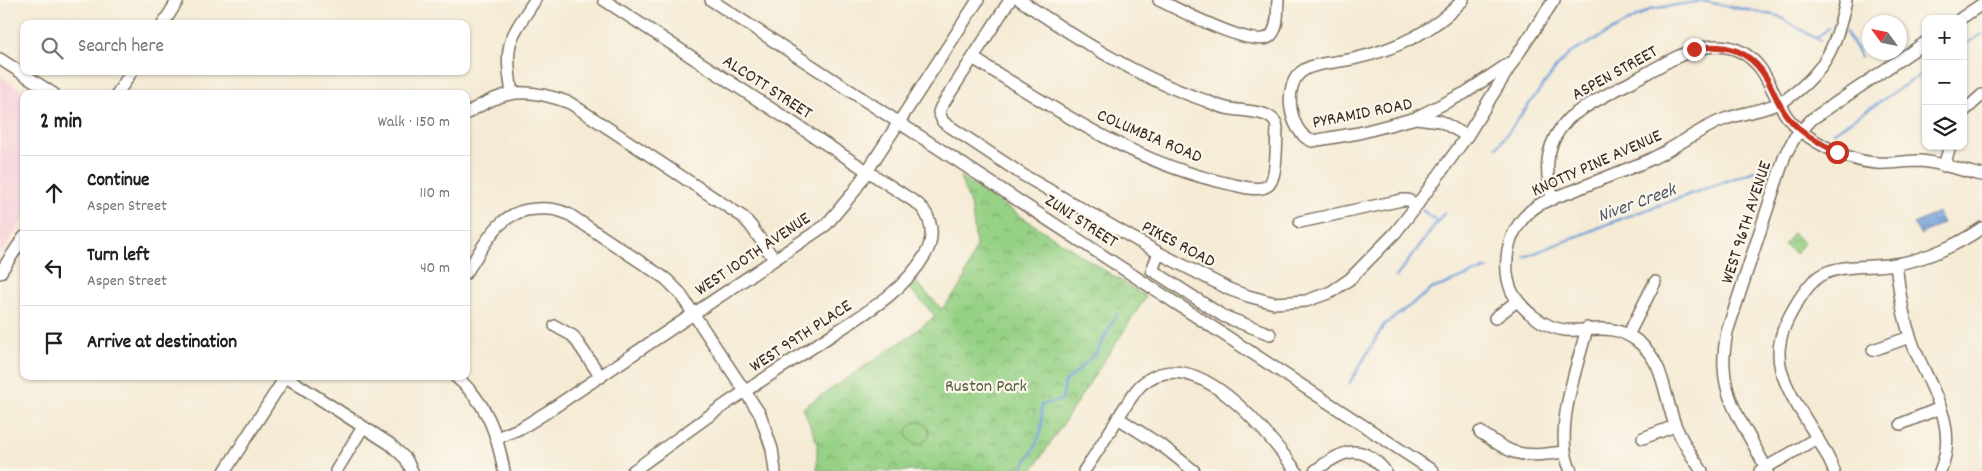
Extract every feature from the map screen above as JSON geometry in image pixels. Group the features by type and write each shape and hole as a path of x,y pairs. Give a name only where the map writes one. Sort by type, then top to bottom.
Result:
{"street":[{"path":"165,20 178,0"},
{"path":"512,93 508,69 508,47 516,29 535,0"},
{"name":"ALCOTT STREET","path":"604,0 912,200"},
{"name":"ZUNI STREET","path":"711,0 1432,471"},
{"name":"WEST 100TH AVENUE","path":"497,438 523,427 695,315 826,225 843,206 867,172 978,0"},
{"path":"973,58 1010,0"},
{"name":"COLUMBIA ROAD","path":"973,58 1053,108 1113,142 1152,160 1195,175 1247,187 1262,188 1270,184 1274,176 1276,123 1271,117 1227,108 1180,92 1126,65 1049,20 1020,0"},
{"path":"1160,0 1208,23 1258,39 1266,38 1273,32 1278,4"},
{"name":"PYRAMID ROAD","path":"1463,0 1441,21 1394,46 1357,58 1304,70 1294,79 1290,90 1295,125 1301,135 1312,141 1359,133 1416,118 1440,121 1467,136"},
{"name":"KNOTTY PINE AVENUE","path":"1702,471 1676,426 1657,363 1642,345 1628,335 1614,330 1587,328 1566,330 1546,324 1526,310 1518,301 1509,285 1506,270 1507,252 1510,242 1522,220 1537,206 1651,159 1707,127 1779,102 1792,94 1812,76 1829,55 1838,36 1846,0"},
{"name":"PIKES ROAD","path":"973,58 941,107 940,116 943,122 950,128 1023,175 1158,254 1239,293 1263,300 1291,303 1320,297 1339,288 1362,268 1403,222 1467,136 1548,2"},
{"path":"1966,15 1982,4"},
{"name":"WEST 96TH AVENUE","path":"1764,470 1729,397 1724,367 1724,351 1727,332 1786,155 1790,145 1812,119 1922,45"},
{"name":"ASPEN STREET","path":"1553,199 1548,179 1548,155 1551,144 1562,125 1576,113 1683,54 1705,46 1717,46 1738,52 1753,61 1760,68 1787,116 1811,138 1849,158 1878,164 1920,161 1982,175"},
{"path":"0,59 20,72"},
{"path":"1416,118 1465,93 1514,60"},
{"path":"25,75 48,90"},
{"path":"120,90 129,75"},
{"path":"470,112 488,102 512,93 536,93 552,96 570,103 742,218 751,226 774,259"},
{"path":"1967,108 1982,95"},
{"path":"1944,166 1949,150"},
{"name":"WEST 99TH PLACE","path":"632,471 745,391 868,311 892,293 912,274 929,249 932,230 928,216 912,200"},
{"path":"1300,222 1402,200 1408,200 1417,205"},
{"path":"470,267 502,221 514,212 524,209 556,209 570,215 666,279 680,292 745,391 764,424 772,449 775,471"},
{"path":"1834,471 1787,384 1780,364 1780,344 1786,326 1805,290 1815,278 1834,270 1896,264 1928,256 1982,228"},
{"path":"0,273 20,243"},
{"path":"1158,254 1152,270 1224,316 1270,334"},
{"path":"1896,264 1901,299 1910,337 1947,427 1948,441 1940,471"},
{"path":"1628,335 1655,282"},
{"path":"1495,318 1518,301"},
{"path":"555,326 573,336 601,376"},
{"path":"1571,471 1564,452 1564,421 1587,328"},
{"path":"1872,350 1910,337"},
{"path":"1084,471 1140,386 1161,374 1182,372 1207,383 1238,405 1254,420 1296,471"},
{"path":"225,471 284,380"},
{"path":"291,380 398,450 406,459 412,471"},
{"path":"459,380 487,414 497,438 504,471"},
{"path":"1901,424 1940,408"},
{"path":"1118,418 1165,448 1194,471"},
{"path":"1643,438 1676,426"},
{"path":"336,471 363,427"},
{"path":"1480,432 1512,452 1537,455 1564,452"},
{"path":"1764,470 1817,438"},
{"path":"1315,471 1336,456 1354,452 1376,461 1385,471"}],"shaded area":[{"path":"0,76 22,90 20,90 20,224 0,255"}],"green space":[{"name":"Ruston Park","path":"960,177 1146,297 1032,471 817,471 817,443 803,408 911,335 935,316 909,288 915,281 942,309 962,284 976,247 972,210"},
{"path":"1793,233 1804,243 1796,254 1784,245"},
{"path":"918,422 926,425 929,433 926,441 918,444 910,441 907,433 910,425"}],"water":[{"path":"1938,212 1943,223 1920,235 1914,224"}],"waterway":[{"path":"1697,0 1778,16 1820,41"},
{"path":"1497,147 1556,68 1569,54 1651,9 1702,1"},
{"path":"1816,38 1829,28"},
{"path":"1845,31 1861,57"},
{"name":"Niver Creek","path":"1967,43 1982,34"},
{"name":"Niver Creek","path":"1834,132 1922,74"},
{"name":"Niver Creek","path":"1525,257 1623,218 1755,171"},
{"path":"1422,210 1435,220 1436,224"},
{"path":"1396,277 1445,212"},
{"name":"Niver Creek","path":"1349,384 1384,325 1432,289 1488,268"},
{"name":"Niver Creek","path":"1020,471 1040,434 1042,405 1062,399 1065,383 1096,353 1117,314"}],"route":[{"path":"1694,49 1705,46 1728,48 1753,61 1766,77 1782,110 1792,122 1811,138 1837,152"}]}
